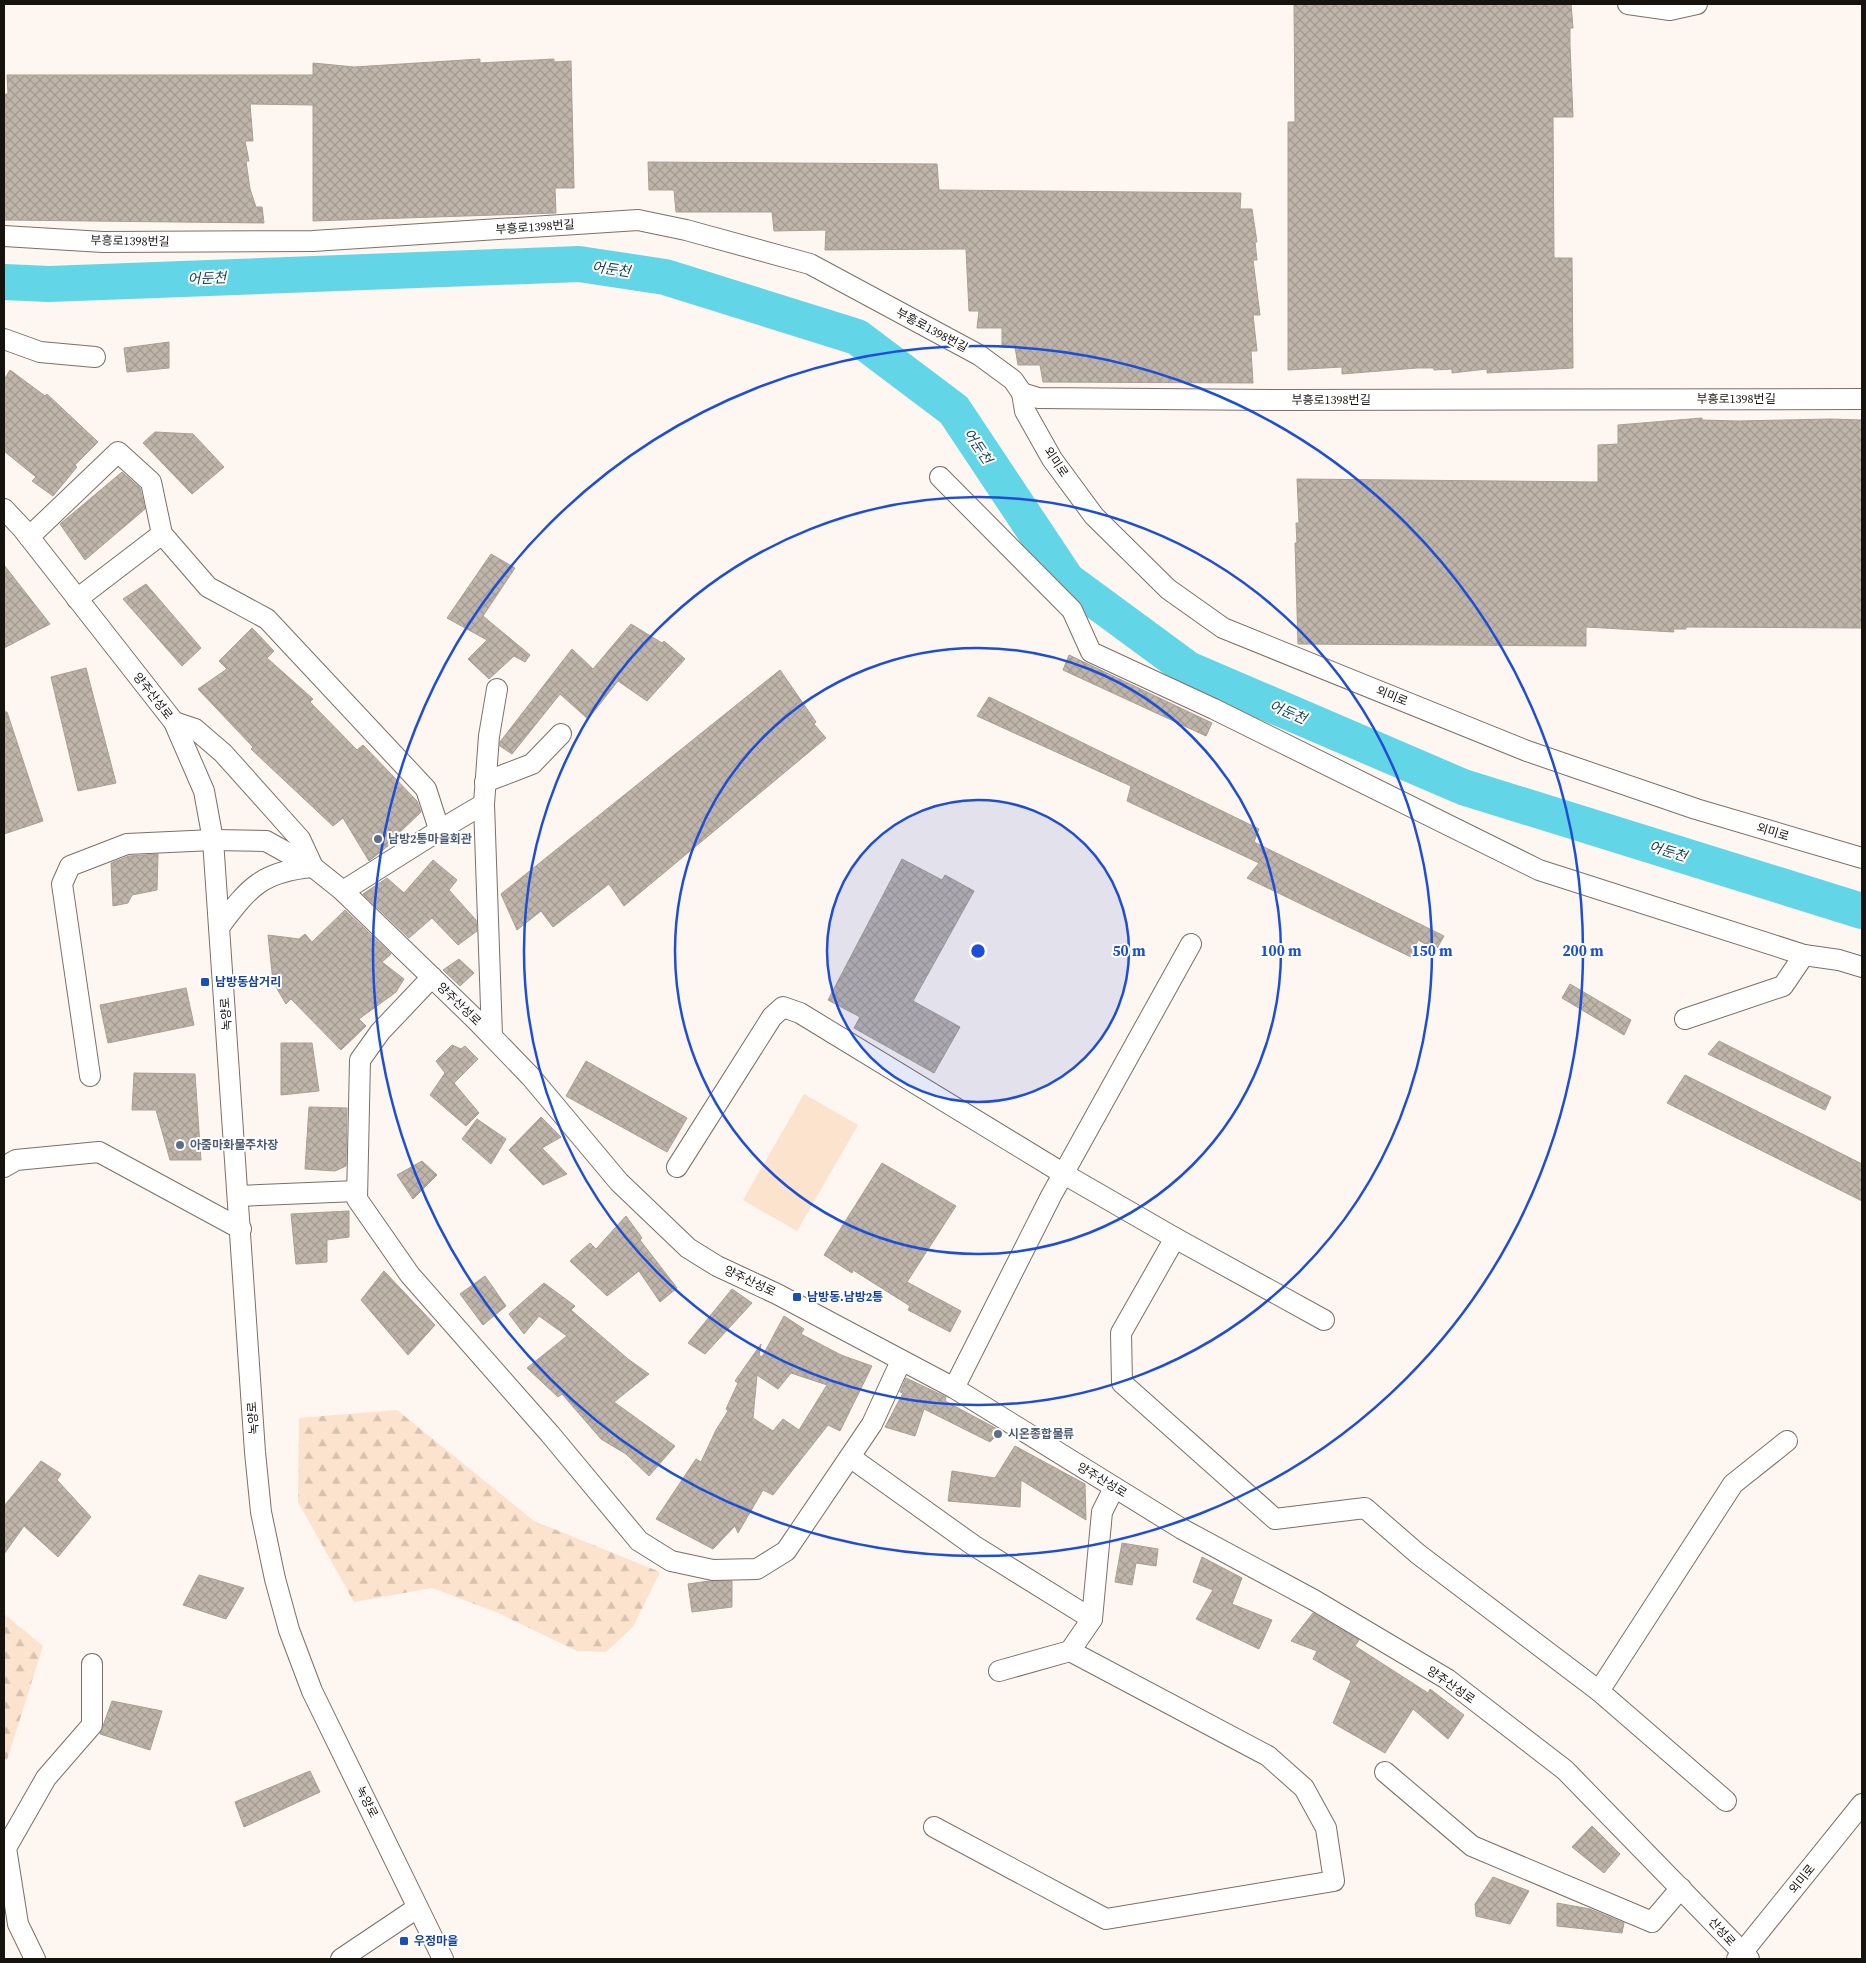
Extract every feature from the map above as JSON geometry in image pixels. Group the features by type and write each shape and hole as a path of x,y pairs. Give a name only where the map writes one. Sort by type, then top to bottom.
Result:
{"street":[{"path":"1628,4 1670,10 1697,4"},
{"name":"부흥로1398번길","path":"4,236 103,242 313,241 638,220 686,230 810,264 979,355 1013,380 1022,393 1038,398 1285,400 1862,399"},
{"path":"4,339 40,352 95,357"},
{"name":"외미로","path":"1022,393 1025,411 1052,459 1094,516 1168,589 1222,628 1528,751 1696,808 1862,858"},
{"path":"29,537 118,452 151,482 162,534 208,587 267,619 426,789 439,829"},
{"path":"940,477 1072,610 1091,652 1223,714 1540,870 1804,955 1839,960 1862,967"},
{"name":"양주산성로","path":"4,509 29,537 174,722 204,791 214,840 266,841 313,867 343,891 492,1036 531,1077 619,1182 688,1248 717,1266 777,1294 954,1388 1182,1529 1314,1600 1447,1680 1564,1770 1697,1904"},
{"path":"77,599 162,534"},
{"path":"492,1036 484,804 489,736 497,689"},
{"path":"174,722 195,729 223,754 300,839 313,867 288,869 270,875 244,894 220,926"},
{"path":"485,782 532,764 561,734"},
{"path":"343,891 409,851 439,829 484,804"},
{"path":"90,1076 62,884 70,866 127,844 214,840"},
{"name":"녹양로","path":"214,840 255,1452 261,1512 275,1579 289,1630 312,1691 443,1959"},
{"path":"954,1388 1051,1196 1191,944"},
{"path":"1685,1019 1783,986 1804,955"},
{"path":"432,977 380,1032 360,1060 357,1199 410,1275 550,1434 639,1542 671,1561 713,1570 757,1569 786,1550 872,1424 901,1361"},
{"path":"677,1167 772,1017 783,1007 800,1013 1064,1174 1324,1320"},
{"path":"4,1167 16,1160 99,1152 241,1229"},
{"path":"238,1196 357,1191"},
{"path":"1175,1238 1121,1333 1122,1383 1275,1519 1365,1508 1418,1554 1599,1691 1726,1801"},
{"path":"1599,1691 1733,1484 1786,1441"},
{"path":"850,1456 972,1544 1092,1619"},
{"path":"999,1671 1070,1651 1092,1619 1102,1512 1114,1488"},
{"path":"934,1827 1106,1919 1334,1881 1326,1828 1304,1788 1268,1756 1070,1651"},
{"path":"36,1959 18,1924 6,1848 46,1778 92,1725 92,1664"},
{"path":"1385,1772 1472,1846 1652,1922 1681,1888"},
{"name":"외미로","path":"1743,1957 1862,1804"},
{"name":"산성로","path":"1697,1904 1743,1957"},
{"path":"341,1959 417,1908"}],"green space":[{"path":"804,1094 858,1125 797,1231 743,1200"},
{"path":"397,1410 534,1521 660,1572 633,1627 606,1652 577,1651 496,1612 432,1588 354,1602 298,1502 299,1418"},
{"path":"4,1614 43,1646 7,1760 4,1759"}],"building":[{"path":"1294,4 1571,4 1573,28 1570,28 1570,45 1573,117 1553,117 1554,258 1572,258 1573,368 1487,373 1487,369 1452,373 1452,369 1434,370 1434,368 1342,374 1342,367 1288,370 1288,122 1295,122"},
{"path":"480,59 480,63 554,59 554,62 571,61 574,188 555,188 556,213 313,221 313,105 250,104 253,141 245,141 249,161 246,161 250,189 256,207 262,207 264,223 4,220 4,94 8,94 7,75 313,75 313,63 354,67"},
{"path":"648,162 937,164 939,190 1241,193 1240,209 1252,209 1257,242 1255,242 1257,260 1253,260 1260,315 1253,315 1257,351 1251,351 1253,383 1043,382 1040,365 1018,365 1015,347 1002,347 1002,328 977,328 979,311 969,311 966,249 825,250 826,230 774,231 772,212 676,212 674,190 649,190"},
{"path":"169,342 169,368 127,372 124,348"},
{"path":"10,370 45,396 47,394 98,442 75,465 77,467 53,496 32,481 36,477 4,451 4,380"},
{"path":"1702,418 1702,420 1738,421 1862,420 1862,628 1686,627 1686,629 1673,629 1674,632 1586,627 1586,646 1298,644 1295,543 1297,543 1296,523 1299,523 1297,479 1598,482 1598,445 1618,444 1618,425"},
{"path":"155,432 193,434 224,467 192,494 143,443"},
{"path":"122,472 140,488 145,509 85,560 60,524"},
{"path":"491,554 515,568 483,616 530,655 525,662 514,656 489,679 468,659 487,640 447,618"},
{"path":"4,565 50,624 4,648"},
{"path":"146,584 201,648 182,666 123,599"},
{"path":"631,624 662,643 664,641 685,659 647,701 618,681 588,719 560,694 512,754 500,746 500,742 572,649 593,669"},
{"path":"252,628 274,651 267,658 313,699 310,702 357,750 363,745 417,801 421,812 397,835 399,837 369,861 343,818 333,826 251,749 253,747 198,689 227,669 219,661"},
{"path":"1069,655 1212,723 1206,736 1063,670"},
{"path":"86,668 116,783 78,791 51,677"},
{"path":"780,670 816,722 814,724 826,738 624,906 609,884 553,927 541,911 517,930 501,894"},
{"path":"989,697 1259,829 1254,842 1444,936 1436,950 1418,940 1411,957 1247,878 1259,863 1127,801 1131,786 977,716"},
{"path":"4,712 7,712 43,821 4,834"},
{"path":"158,854 157,890 132,895 128,903 113,906 111,863 129,856"},
{"path":"902,859 942,880 945,875 974,891 913,1001 960,1027 934,1073 854,1028 860,1017 828,1000"},
{"path":"433,860 457,880 449,890 476,920 477,931 458,945 432,918 409,938 363,894 387,878 404,893"},
{"path":"345,910 391,954 382,962 404,979 396,992 359,1019 366,1026 341,1050 291,999 286,1004 273,982 268,935 299,939 305,934 312,942"},
{"path":"459,959 474,973 460,986 443,970"},
{"path":"1570,984 1631,1020 1624,1035 1562,998"},
{"path":"186,988 194,1025 108,1043 100,1005"},
{"path":"1719,1041 1831,1097 1825,1110 1708,1054"},
{"path":"281,1043 312,1043 319,1091 281,1095"},
{"path":"452,1045 461,1049 465,1046 478,1059 454,1083 479,1113 466,1126 430,1095 445,1073 436,1061"},
{"path":"586,1061 687,1118 667,1152 566,1096"},
{"path":"134,1073 195,1074 201,1160 170,1160 156,1110 132,1110"},
{"path":"1685,1075 1862,1164 1862,1201 1667,1103"},
{"path":"309,1107 347,1108 346,1166 335,1171 305,1169"},
{"path":"541,1117 561,1137 542,1148 567,1174 543,1185 509,1150"},
{"path":"477,1119 506,1139 491,1164 462,1139"},
{"path":"422,1161 437,1175 413,1199 397,1175"},
{"path":"882,1163 956,1206 907,1282 961,1311 950,1332 908,1310 910,1306 853,1270 852,1273 824,1255"},
{"path":"349,1211 349,1237 327,1240 327,1262 296,1264 291,1214"},
{"path":"626,1216 642,1238 640,1240 677,1288 660,1302 639,1271 607,1296 570,1261 590,1243 596,1249"},
{"path":"384,1271 435,1325 408,1355 361,1300"},
{"path":"485,1276 506,1306 483,1325 460,1294"},
{"path":"544,1283 575,1306 571,1310 628,1359 649,1374 614,1402 675,1446 649,1476 626,1454 601,1439 562,1394 558,1397 527,1368 567,1336 539,1316 524,1334 509,1314"},
{"path":"732,1289 752,1303 705,1354 688,1343"},
{"path":"784,1316 804,1329 801,1334 841,1355 872,1366 840,1431 828,1425 773,1495 763,1490 738,1533 735,1526 713,1549 656,1519 696,1459 701,1462 716,1430 728,1411 726,1409 738,1383 735,1381 761,1344 759,1355 762,1357","holes":["791,1373 827,1385 799,1430 783,1419 773,1431 753,1418 757,1375 778,1389"]},
{"path":"906,1378 946,1397 945,1401 1001,1431 990,1442 924,1409 915,1436 885,1427 903,1393 900,1392"},
{"path":"1015,1446 1085,1484 1086,1520 1021,1480 1020,1507 948,1501 952,1471 995,1478"},
{"path":"41,1461 61,1474 57,1480 91,1517 58,1557 24,1526 4,1554 4,1506"},
{"path":"1122,1543 1158,1549 1156,1566 1136,1563 1132,1585 1115,1582"},
{"path":"1202,1557 1242,1578 1232,1604 1272,1620 1259,1649 1196,1619 1213,1590 1193,1582"},
{"path":"199,1575 244,1588 226,1619 183,1605"},
{"path":"709,1581 732,1581 732,1607 692,1612 688,1584"},
{"path":"1313,1613 1359,1640 1355,1646 1428,1693 1430,1689 1464,1715 1448,1739 1413,1709 1385,1753 1333,1723 1351,1681 1313,1659 1317,1651 1291,1641"},
{"path":"112,1701 162,1711 150,1750 100,1734"},
{"path":"310,1771 320,1792 244,1827 235,1802"},
{"path":"1592,1826 1620,1854 1604,1873 1572,1847"},
{"path":"1493,1877 1529,1891 1510,1924 1476,1916 1475,1904"},
{"path":"1557,1903 1590,1909 1624,1923 1622,1933 1557,1926"}],"waterway":[{"name":"어둔천","path":"4,282 49,284 579,264 665,277 857,337 954,410 1067,580 1188,669 1463,787 1862,911"}],"place":[{"name":"남방2통마을회관","path":"378,839"},
{"name":"남방동삼거리","path":"205,982"},
{"name":"아줌마화물주차장","path":"180,1145"},
{"name":"남방동.남방2통","path":"797,1297"},
{"name":"시온종합물류","path":"998,1434"},
{"name":"우정마을","path":"404,1941"}]}
